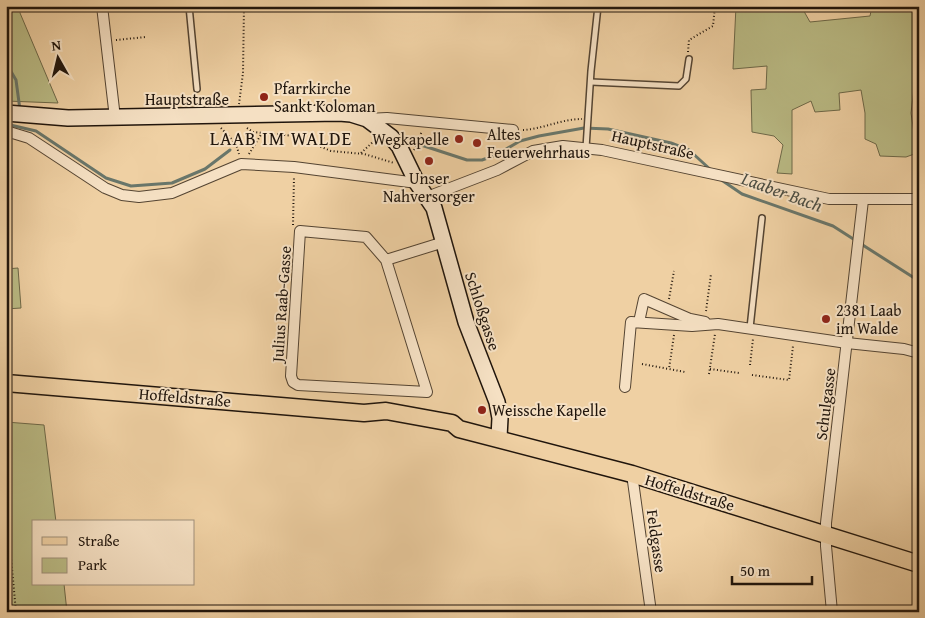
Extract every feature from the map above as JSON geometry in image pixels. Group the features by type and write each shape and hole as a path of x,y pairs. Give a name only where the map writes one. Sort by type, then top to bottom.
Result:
{"main road":[{"name":"Hoffeldstraße","path":"6,382 364,413 384,421 451,433 459,429 499,437 632,474 919,564"}],"street":[{"path":"102,6 115,118"},
{"name":"Hauptstraße","path":"6,113 68,118 115,118 202,113 238,116 351,114 367,119 387,133 409,157 417,182 427,196 490,173 540,149 562,146 586,148 829,199 919,199"},
{"name":"Hauptstraße","path":"367,119 387,118 513,130"},
{"path":"6,131 29,138 105,188 122,195 139,196 172,193 244,164 294,167 417,182"},
{"name":"Schloßgasse","path":"427,196 434,208 466,322 497,402 500,418 499,437"},
{"name":"Schulgasse","path":"832,612 826,534 863,200"},
{"name":"Julius Raab-Gasse","path":"300,231 366,237 386,260 427,392 298,386 293,382 291,376 300,231"},
{"path":"386,260 444,242"},
{"path":"639,322 644,299 690,319 705,322 847,343 904,348 919,353"},
{"path":"625,387 631,322 675,325 717,324"},
{"name":"Feldgasse","path":"632,474 651,612"}],"lane":[{"path":"189,6 197,89"},
{"path":"586,148 598,6"},
{"path":"591,82 679,86 686,79 689,60"},
{"path":"752,329 762,218"}],"path":[{"path":"238,116 243,74 244,6"},
{"path":"689,60 687,56 689,40 713,26 715,6"},
{"path":"106,41 146,36"},
{"path":"202,113 236,144 244,164"},
{"path":"513,130 537,130 569,120 589,122"},
{"path":"253,132 295,136 331,151 409,157 418,135"},
{"path":"244,164 250,150 262,133"},
{"path":"360,154 377,138 387,133"},
{"path":"294,167 292,224 300,231"},
{"path":"668,309 674,271"},
{"path":"705,322 711,274"},
{"path":"709,374 717,324"},
{"path":"669,369 675,325"},
{"path":"750,365 752,329"},
{"path":"752,375 789,380 794,336"},
{"path":"642,364 685,372"},
{"path":"710,369 739,373"},
{"path":"6,504 16,612"}],"green space":[{"path":"6,6 20,6 20,13 58,103 6,101"},
{"path":"736,6 801,6 810,22 870,16 872,6 919,6 919,79 915,80 911,113 917,153 906,157 880,156 876,144 865,139 865,113 861,90 839,93 840,110 815,112 811,101 792,110 792,174 777,173 783,145 774,136 752,132 751,90 766,89 767,66 733,69"},
{"path":"18,268 21,308 6,309 6,269"},
{"path":"6,422 44,425 56,520 32,520 32,586 64,586 67,612 6,612"}],"waterway":[{"path":"6,63 16,80 20,110"},
{"name":"Laaber Bach","path":"6,124 36,131 106,178 131,186 172,183 205,169 230,150"},
{"name":"Laaber Bach","path":"405,144 421,145 467,160 482,160 496,155 520,141 539,136 584,128 608,129 671,143 689,150 712,171"},
{"name":"Laaber Bach","path":"720,179 742,194 833,226 919,281"}],"place":[{"name":"Pfarrkirche Sankt Koloman","path":"264,97"},
{"name":"Wegkapelle","path":"459,139"},
{"name":"Altes Feuerwehrhaus","path":"477,143"},
{"name":"Unser Nahversorger","path":"429,161"},
{"name":"2381 Laab im Walde","path":"826,319"},
{"name":"Weissche Kapelle","path":"482,410"}],"district":[{"name":"LAAB IM WALDE","path":"281,138"}]}
